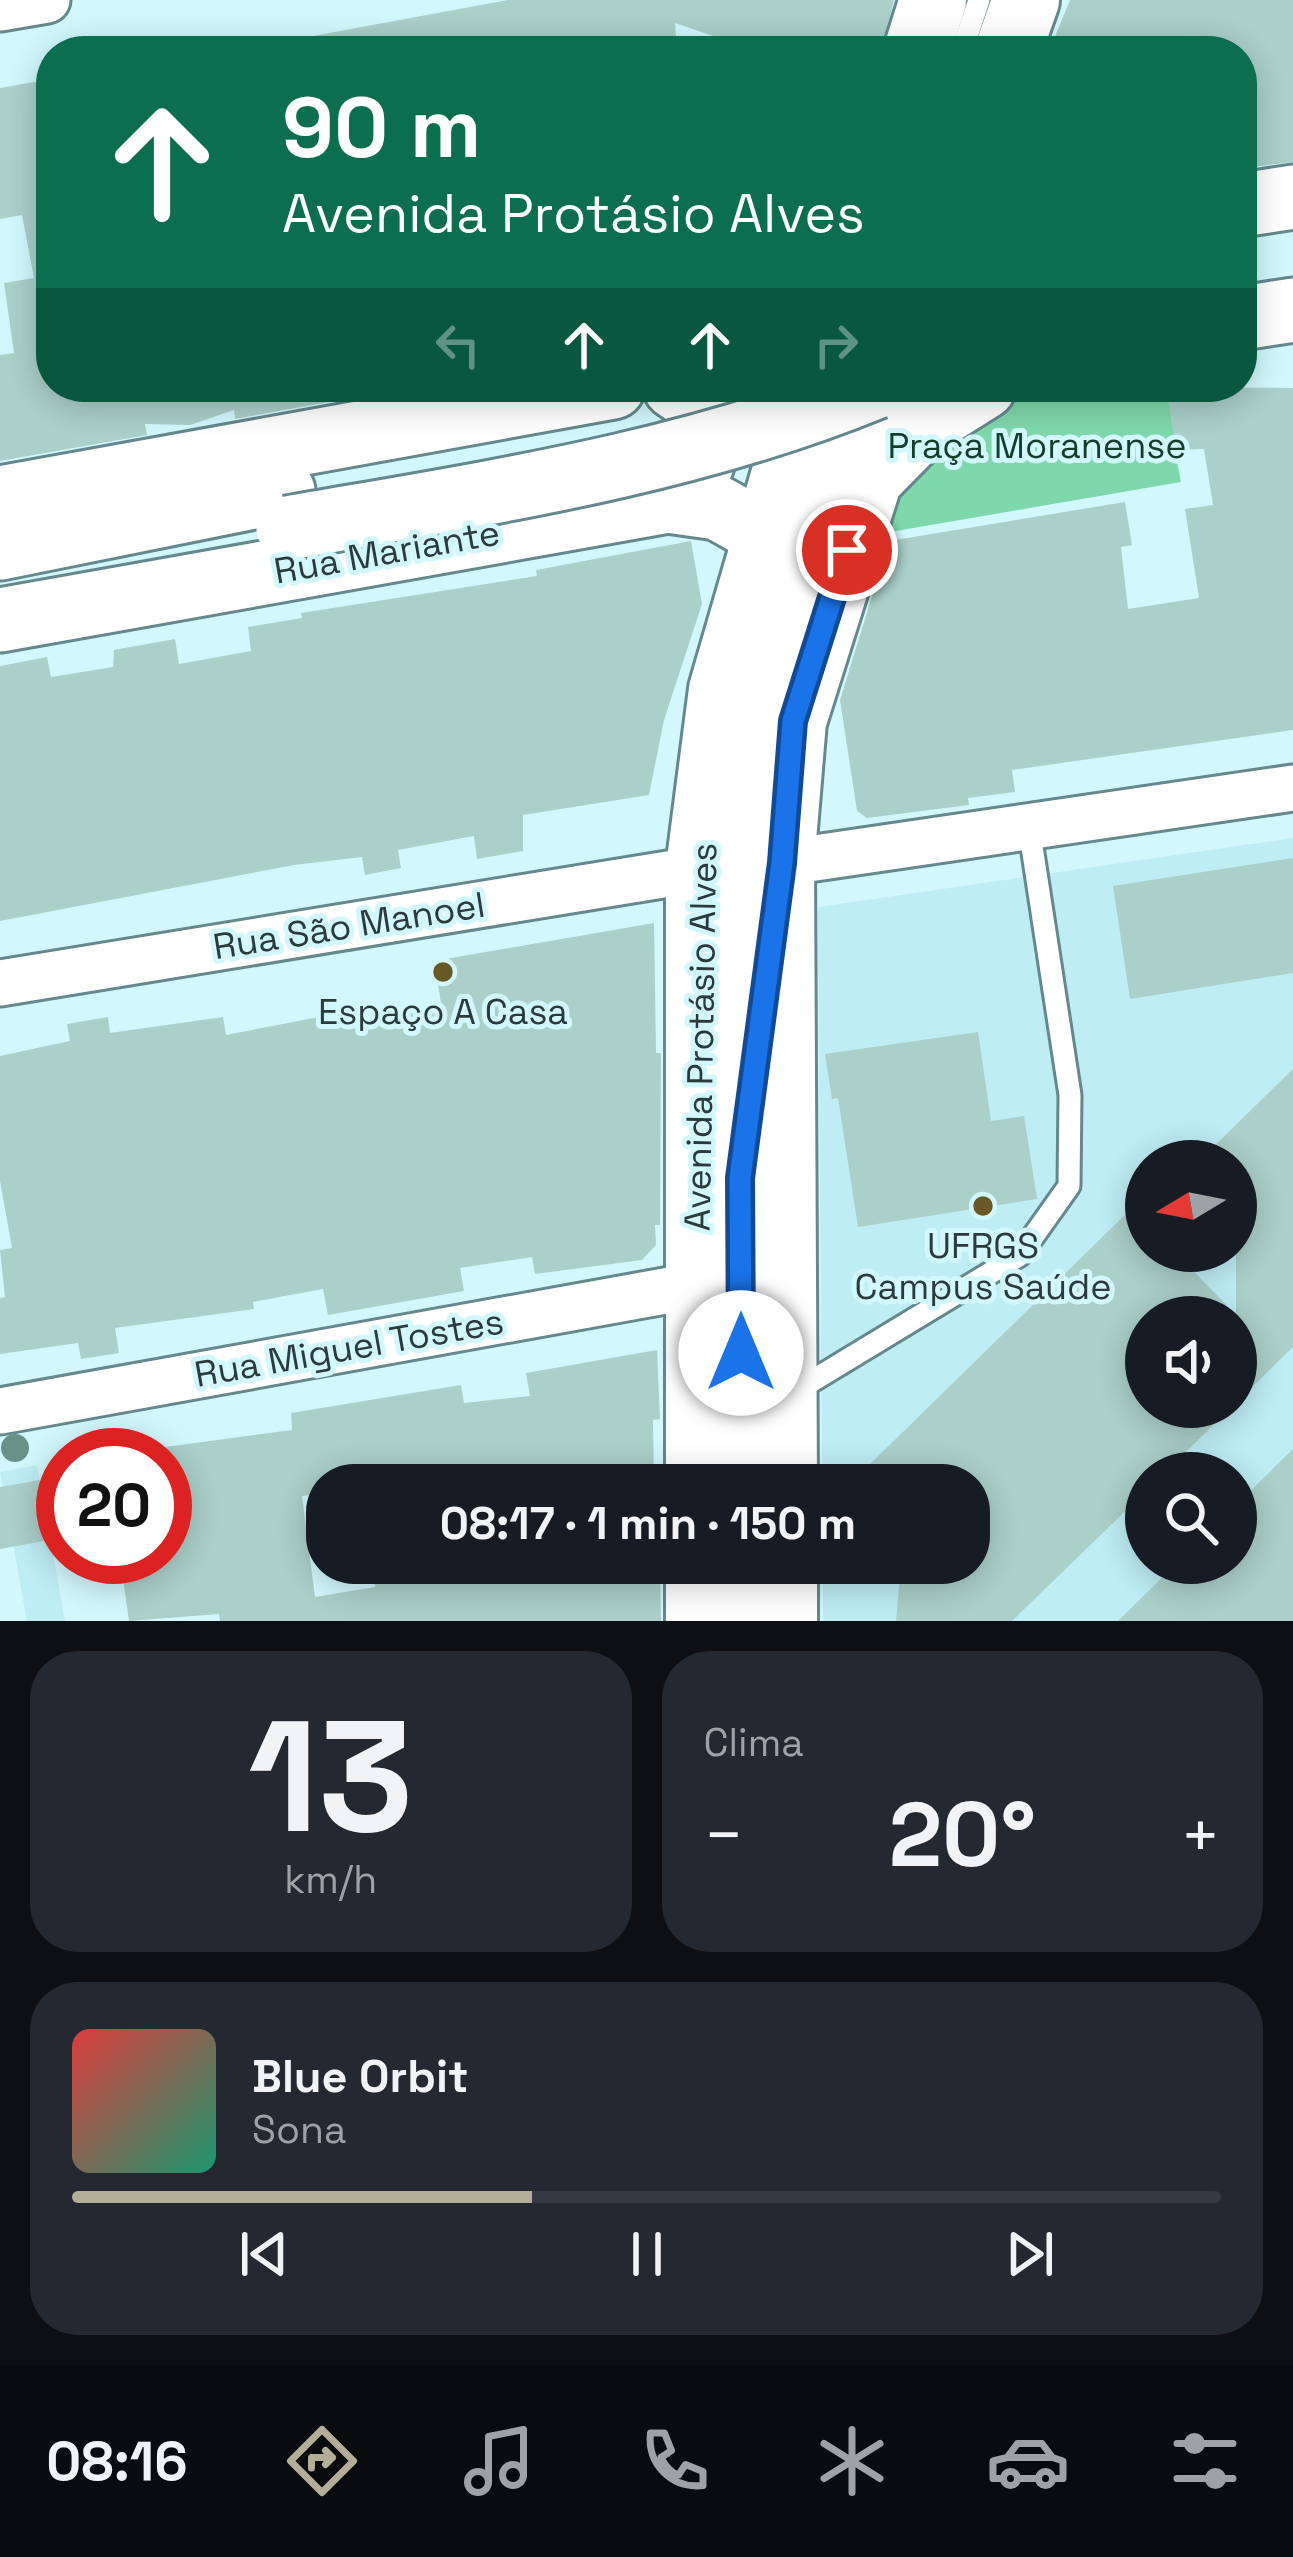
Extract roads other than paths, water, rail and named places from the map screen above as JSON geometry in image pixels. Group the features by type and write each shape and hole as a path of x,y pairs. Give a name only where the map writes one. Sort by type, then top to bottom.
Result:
{"main road":[{"path":"922,36 933,0"},
{"path":"1014,36 1026,0"},
{"path":"1257,203 1293,197"},
{"path":"1257,241 1293,235"},
{"path":"1257,279 1293,273"},
{"path":"1257,316 1293,310"},
{"path":"0,498 530,402"},
{"path":"668,501 698,477 709,440 693,402"},
{"path":"286,510 713,402"},
{"name":"Avenida Protásio Alves","path":"698,1464 699,868 722,690 806,402"},
{"path":"0,548 585,475 778,427 839,402"},
{"path":"784,1464 782,863 793,721 893,402"},
{"path":"869,481 925,424 960,402"},
{"name":"Rua Mariante","path":"0,620 668,501 718,508 768,536"},
{"name":"Rua Mariante","path":"0,594 286,510"},
{"path":"699,1584 699,1621"},
{"path":"784,1584 784,1621"}],"street":[{"path":"0,8 47,0"},
{"path":"782,863 1293,788"},
{"name":"Rua São Manoel","path":"0,983 699,868"},
{"name":"Rua Miguel Tostes","path":"0,1411 698,1285"}],"lane":[{"path":"967,36 980,0"},
{"path":"741,1464 740,866 758,705 851,402"},
{"path":"869,481 883,402"},
{"path":"784,1399 1019,1255 1069,1186 1070,1095 1029,826"},
{"path":"740,1178 782,863"},
{"path":"699,868 740,1178"},
{"path":"742,1584 742,1621"}],"place":[{"name":"Espaço A Casa","path":"443,972"},
{"name":"UFRGS Campus Saúde","path":"983,1206"}],"park label":[{"name":"Praça Moranense","path":"1037,446"}]}
